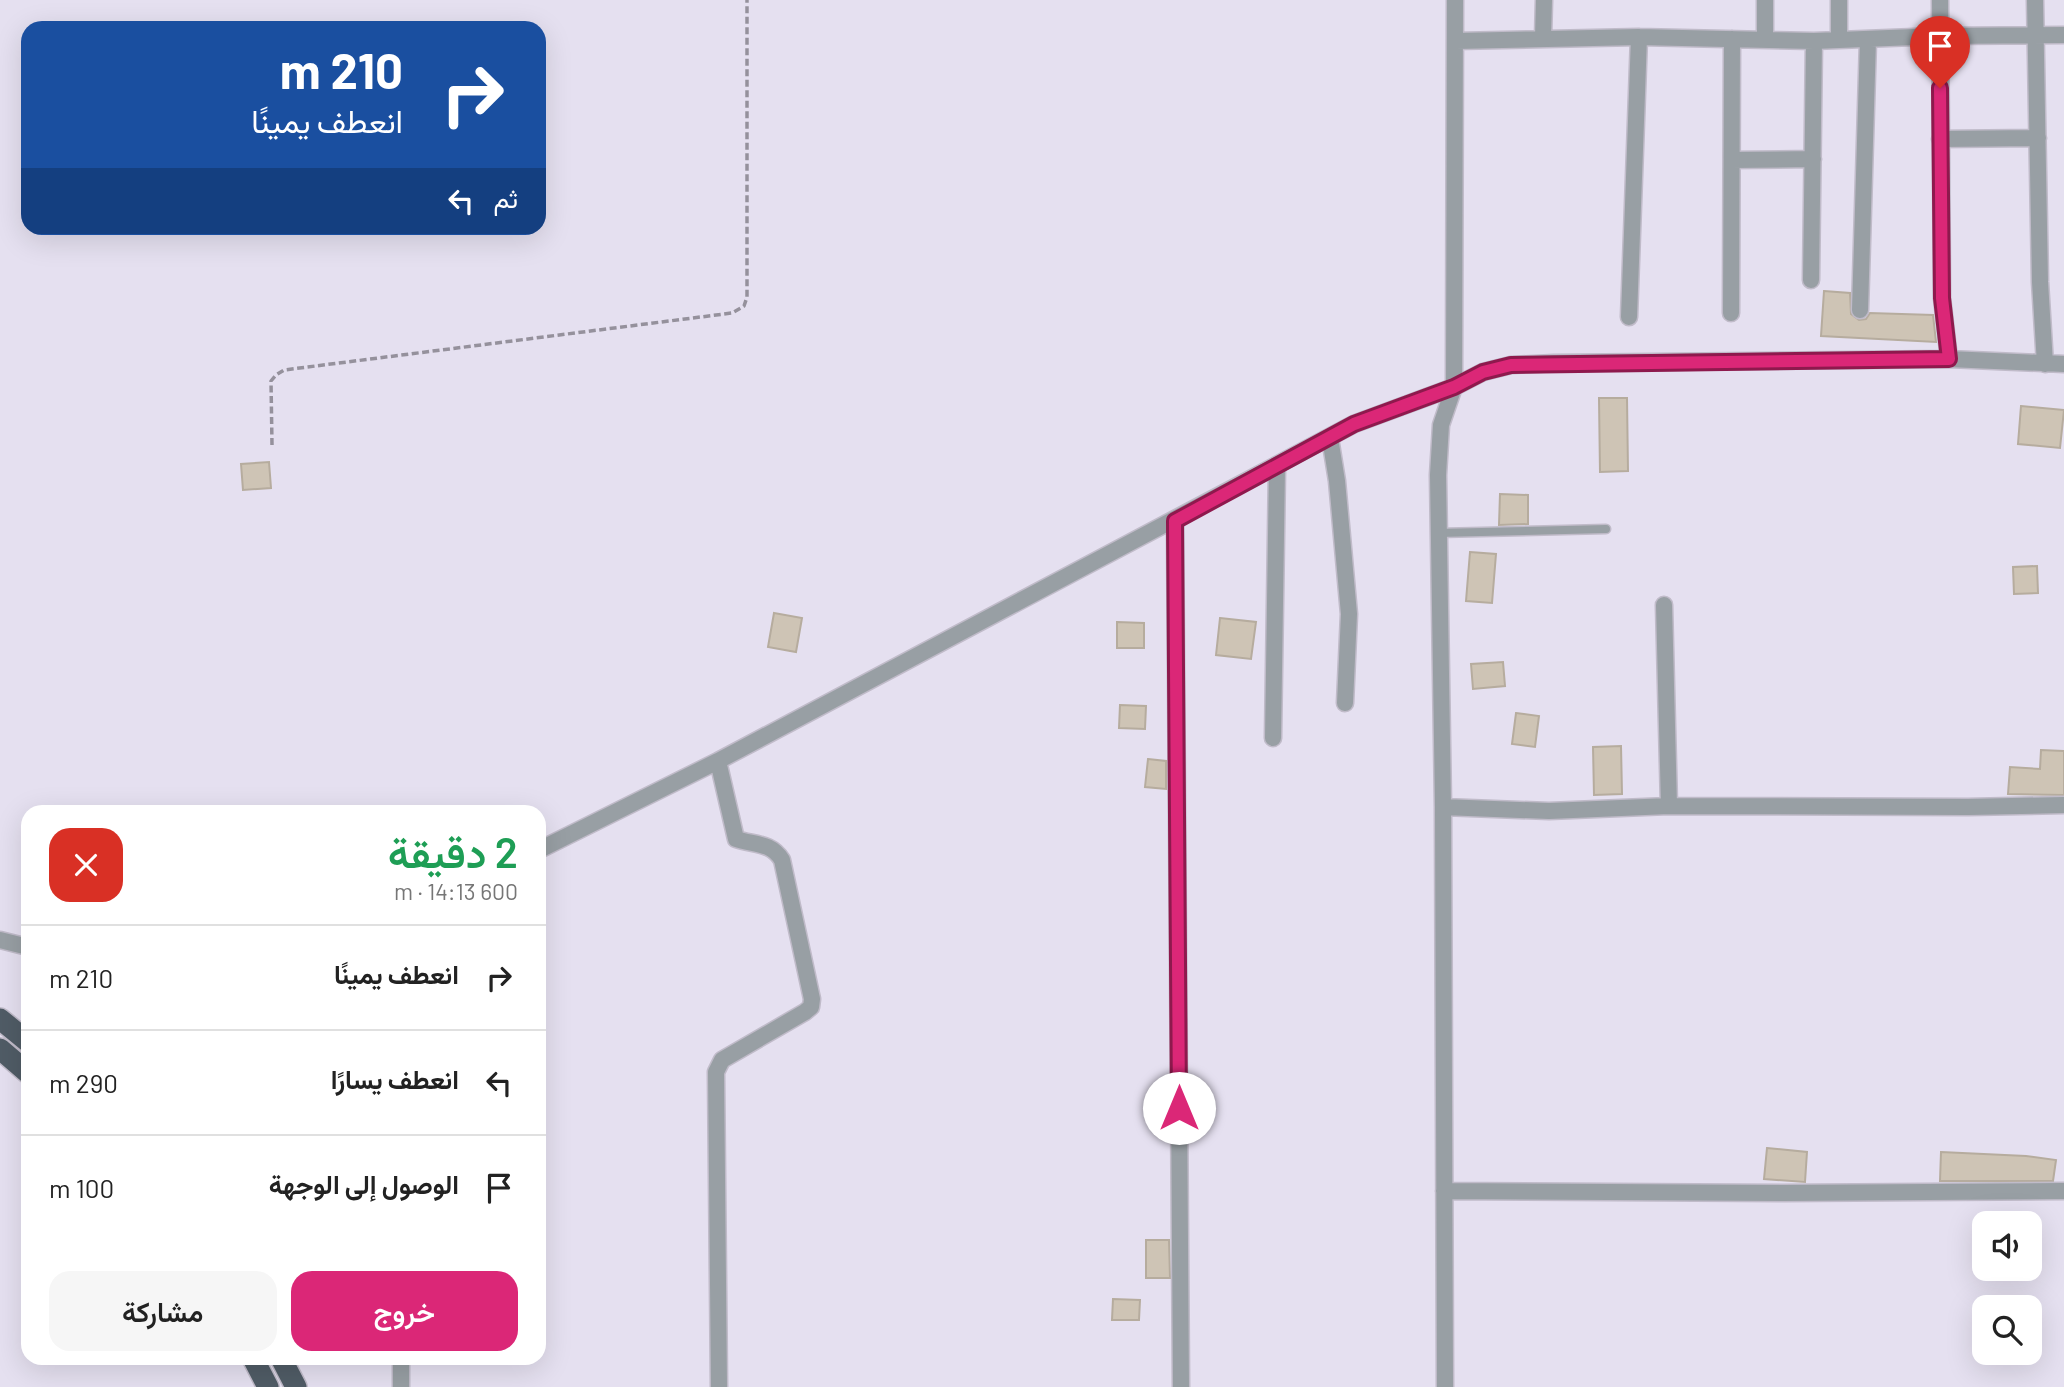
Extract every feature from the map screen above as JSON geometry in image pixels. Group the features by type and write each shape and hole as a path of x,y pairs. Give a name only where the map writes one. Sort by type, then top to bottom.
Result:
{"highway":[{"path":"0,1019 21,1036"},
{"path":"0,1049 21,1067"},
{"path":"257,1365 268,1387"},
{"path":"285,1365 296,1387"}],"street":[{"path":"1445,1387 1443,807 1437,533 1441,425 1454,387 1455,0"},
{"path":"1543,37 1544,0"},
{"path":"1765,0 1765,40"},
{"path":"1839,0 1839,39"},
{"path":"1940,0 1942,298 1949,359"},
{"path":"2035,0 2040,282 2045,364"},
{"path":"1456,41 1543,37 1814,41 2036,34 2064,36"},
{"path":"1629,317 1639,37"},
{"path":"1731,313 1732,39"},
{"path":"1860,310 1868,40"},
{"path":"1811,280 1814,41"},
{"path":"1940,139 2038,138"},
{"path":"1732,160 1813,159"},
{"path":"546,847 718,761 1354,424 1454,387 1483,372 1511,365 1949,359 2064,364"},
{"path":"1330,438 1337,481 1349,614 1345,704"},
{"path":"1273,738 1277,467"},
{"path":"1175,521 1181,1387"},
{"path":"1664,606 1669,806"},
{"path":"718,761 736,839 765,845 776,851 782,860 812,999 811,1007 805,1012 722,1060 716,1072 719,1387"},
{"path":"1443,807 1549,811 1669,806 2064,805"},
{"path":"0,940 21,945"},
{"path":"1444,1191 2064,1191"},
{"path":"401,1365 401,1387"}],"lane":[{"path":"1437,533 1605,529"}],"path":[{"path":"272,445 271,381 284,369 732,313 744,306 747,297 747,0"}],"building":[{"path":"1824,291 1850,293 1851,314 1859,320 1866,319 1870,313 1933,315 1936,342 1821,336"},
{"path":"1599,398 1627,398 1628,471 1600,472"},
{"path":"2021,406 2064,410 2060,448 2018,444"},
{"path":"269,462 271,488 243,490 241,464"},
{"path":"1500,494 1528,495 1528,524 1499,525"},
{"path":"1470,552 1496,554 1492,603 1466,601"},
{"path":"2037,566 2038,593 2014,594 2013,567"},
{"path":"774,613 802,618 796,652 768,647"},
{"path":"1220,618 1256,622 1251,659 1216,655"},
{"path":"1117,622 1144,623 1144,648 1117,648"},
{"path":"1503,662 1505,686 1473,689 1471,664"},
{"path":"1120,705 1146,706 1145,729 1119,728"},
{"path":"1516,713 1539,716 1535,747 1512,744"},
{"path":"1621,746 1622,794 1594,795 1593,747"},
{"path":"2041,750 2064,751 2064,795 2008,794 2010,767 2040,769"},
{"path":"1148,759 1166,761 1166,789 1145,787"},
{"path":"1767,1148 1807,1152 1805,1182 1764,1179"},
{"path":"1941,1152 2056,1160 2053,1181 1940,1181"},
{"path":"1146,1240 1169,1240 1170,1278 1146,1278"},
{"path":"1113,1299 1140,1300 1139,1320 1112,1320"}],"route":[{"path":"1179,1108 1175,521 1354,424 1454,387 1483,372 1511,365 1949,359 1942,298 1940,88"}]}
